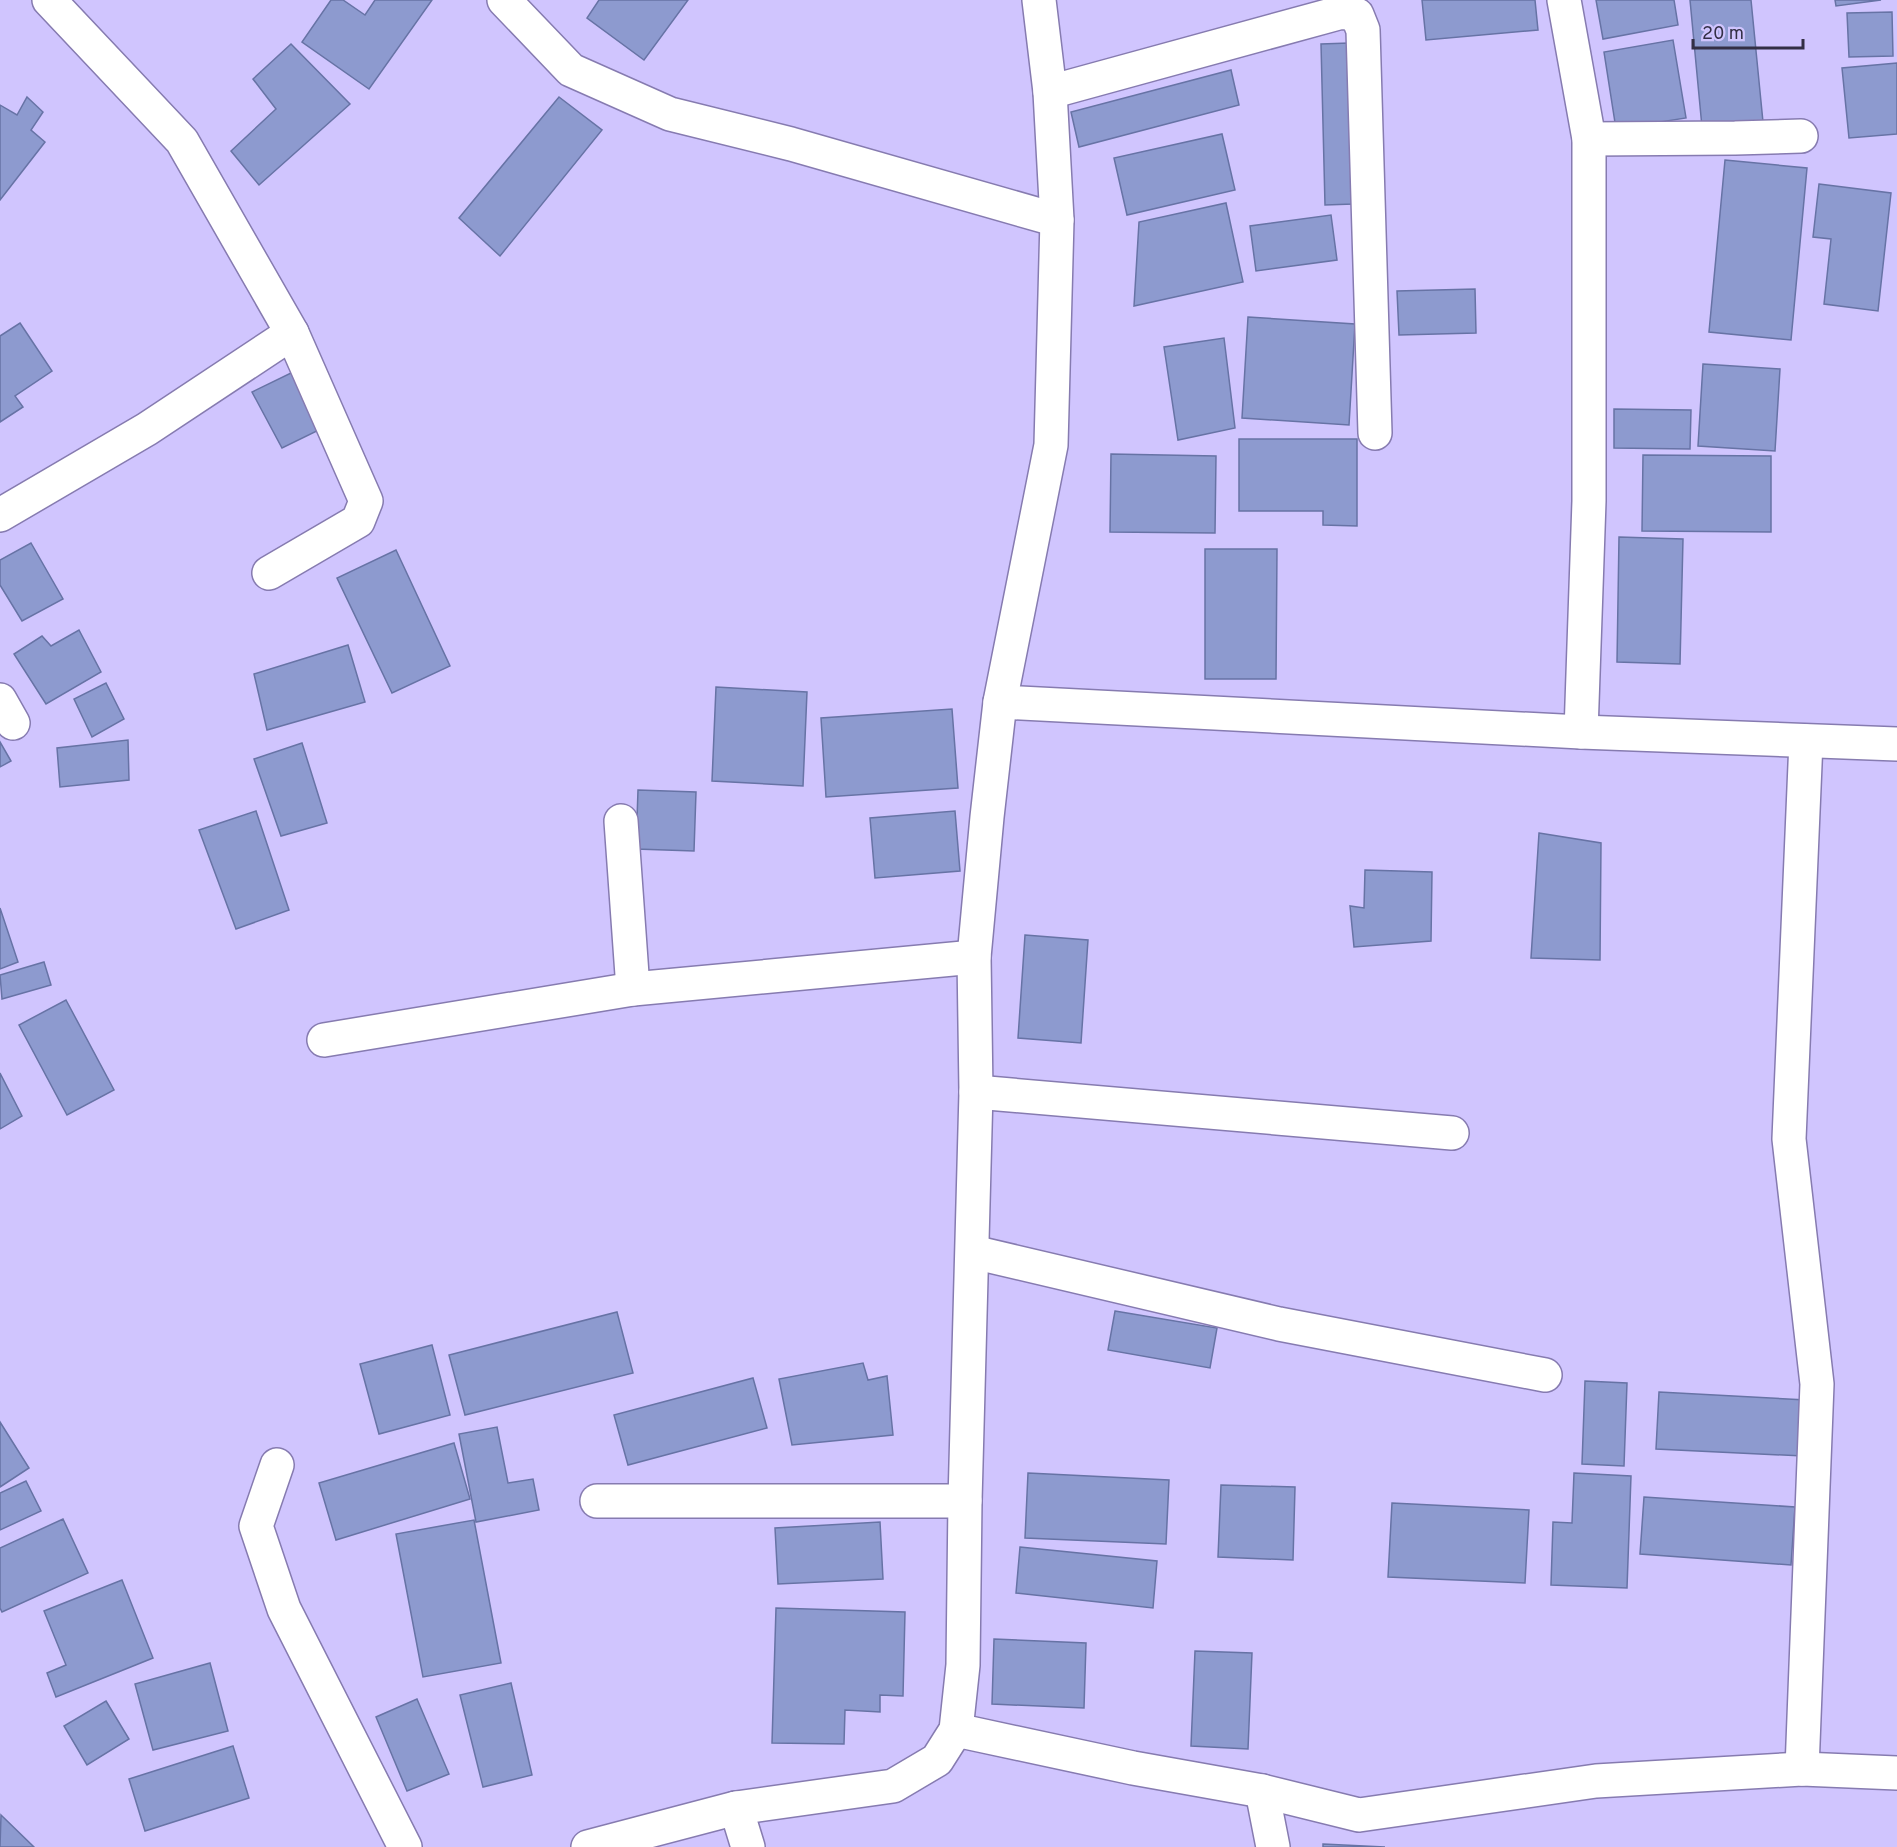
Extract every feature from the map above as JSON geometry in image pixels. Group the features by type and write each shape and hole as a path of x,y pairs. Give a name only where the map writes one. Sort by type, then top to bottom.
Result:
{"street":[{"path":"49,0 182,141 292,333 366,501 358,521 269,573"},
{"path":"504,0 571,70 670,114 791,144 1057,220"},
{"path":"588,1847 736,1808 893,1786 936,1760 956,1730 963,1665 976,1092 974,957 1000,702 1051,445 1057,220 1050,92 1040,0"},
{"path":"1564,0 1589,139 1589,501 1581,732"},
{"path":"1050,92 1342,12 1357,15 1363,30 1375,433"},
{"path":"1589,139 1801,136"},
{"path":"0,514 147,429 292,333"},
{"path":"1000,702 1581,732 1897,744"},
{"path":"1802,1769 1817,1384 1789,1139 1806,741"},
{"path":"621,821 633,989"},
{"path":"324,1040 633,989 974,957"},
{"path":"976,1092 1452,1133"},
{"path":"972,1252 1279,1324 1545,1375"},
{"path":"277,1465 256,1526 284,1609 405,1847"},
{"path":"597,1501 965,1501"},
{"path":"956,1730 1133,1768 1262,1791 1359,1815 1596,1781 1802,1769 1897,1773"},
{"path":"1262,1791 1273,1847"},
{"path":"736,1808 748,1847"}],"building":[{"path":"331,0 343,0 365,15 375,0 432,0 369,89 302,42"},
{"path":"599,0 688,0 644,60 587,18"},
{"path":"1422,0 1535,0 1538,30 1426,40"},
{"path":"1596,0 1674,0 1678,25 1603,39"},
{"path":"1690,0 1751,0 1763,122 1702,127"},
{"path":"1835,0 1881,0 1836,6"},
{"path":"1892,12 1893,56 1849,57 1847,13"},
{"path":"1673,40 1686,118 1616,129 1604,52"},
{"path":"1349,43 1353,204 1325,205 1321,44"},
{"path":"291,44 350,104 259,185 231,151 276,109 253,79"},
{"path":"1897,63 1897,134 1849,138 1842,68"},
{"path":"1231,70 1239,105 1079,147 1071,112"},
{"path":"27,97 43,112 31,130 45,142 0,200 0,105 17,115"},
{"path":"559,97 602,130 500,256 459,218"},
{"path":"1222,134 1235,190 1127,215 1114,158"},
{"path":"1725,160 1807,168 1791,340 1709,332"},
{"path":"1819,184 1891,193 1878,311 1824,304 1831,239 1813,237"},
{"path":"1226,203 1243,282 1134,306 1139,222"},
{"path":"1331,215 1337,260 1256,271 1250,226"},
{"path":"1475,289 1476,333 1399,335 1397,291"},
{"path":"1248,317 1355,324 1349,425 1242,418"},
{"path":"20,323 52,371 15,396 23,407 0,422 0,336"},
{"path":"1224,338 1235,428 1178,440 1164,347"},
{"path":"1703,364 1780,369 1775,451 1698,446"},
{"path":"293,372 321,429 282,448 252,392"},
{"path":"1614,409 1691,410 1690,449 1614,448"},
{"path":"1239,439 1357,439 1357,526 1323,525 1323,511 1239,511"},
{"path":"1111,454 1216,456 1215,533 1110,532"},
{"path":"1643,455 1771,456 1771,532 1642,531"},
{"path":"1619,537 1683,539 1680,664 1617,662"},
{"path":"31,543 63,599 22,621 0,585 0,560"},
{"path":"1205,549 1277,549 1276,679 1205,679"},
{"path":"396,550 450,666 392,693 337,578"},
{"path":"79,630 101,672 46,704 14,654 42,636 51,646"},
{"path":"348,645 365,702 267,730 254,674"},
{"path":"106,683 124,719 92,737 74,699"},
{"path":"716,687 807,692 803,786 712,781"},
{"path":"952,709 958,788 826,797 821,718"},
{"path":"128,740 129,780 60,787 57,748"},
{"path":"0,742 11,761 0,767"},
{"path":"302,743 327,823 281,836 254,759"},
{"path":"638,790 696,792 694,851 636,849"},
{"path":"256,811 289,910 236,929 199,830"},
{"path":"955,811 960,871 875,878 870,818"},
{"path":"1539,833 1601,843 1600,960 1531,958"},
{"path":"1365,870 1432,872 1431,941 1354,947 1350,906 1364,908"},
{"path":"0,908 18,962 0,969"},
{"path":"1025,935 1088,940 1081,1043 1018,1038"},
{"path":"44,962 51,985 2,999 0,975"},
{"path":"66,1000 114,1090 67,1115 19,1025"},
{"path":"0,1073 22,1116 0,1129"},
{"path":"1115,1311 1217,1328 1210,1368 1108,1350"},
{"path":"617,1312 633,1373 465,1415 449,1355"},
{"path":"432,1345 450,1415 379,1434 360,1364"},
{"path":"863,1363 868,1380 887,1376 893,1435 792,1445 779,1379"},
{"path":"753,1378 767,1428 628,1465 614,1415"},
{"path":"1585,1381 1627,1383 1624,1466 1582,1464"},
{"path":"1659,1392 1806,1400 1803,1456 1656,1449"},
{"path":"0,1422 29,1468 0,1487"},
{"path":"497,1427 508,1483 533,1479 539,1510 476,1522 459,1434"},
{"path":"454,1443 470,1499 336,1540 319,1483"},
{"path":"1028,1473 1169,1480 1166,1544 1025,1538"},
{"path":"1574,1473 1631,1476 1627,1588 1551,1585 1553,1522 1572,1523"},
{"path":"26,1481 41,1511 0,1530 0,1493"},
{"path":"1221,1485 1295,1487 1293,1560 1218,1557"},
{"path":"1644,1497 1795,1507 1791,1565 1640,1554"},
{"path":"1392,1503 1529,1510 1525,1583 1388,1577"},
{"path":"63,1519 88,1573 2,1612 0,1608 0,1548"},
{"path":"474,1520 501,1663 423,1677 396,1534"},
{"path":"880,1522 883,1579 778,1584 775,1528"},
{"path":"1020,1547 1157,1561 1153,1608 1016,1593"},
{"path":"122,1580 153,1658 56,1697 47,1673 66,1665 44,1611"},
{"path":"776,1608 905,1612 903,1696 880,1695 880,1712 845,1710 844,1744 772,1743"},
{"path":"994,1639 1086,1643 1084,1708 992,1704"},
{"path":"1195,1651 1252,1653 1248,1749 1191,1746"},
{"path":"210,1663 228,1731 153,1750 135,1684"},
{"path":"511,1683 532,1775 483,1787 460,1695"},
{"path":"417,1699 449,1774 407,1791 376,1717"},
{"path":"106,1701 129,1739 87,1765 64,1726"},
{"path":"233,1746 249,1798 145,1831 129,1779"},
{"path":"1,1815 34,1847 0,1847"},
{"path":"1323,1844 1385,1847 1323,1847"}]}
